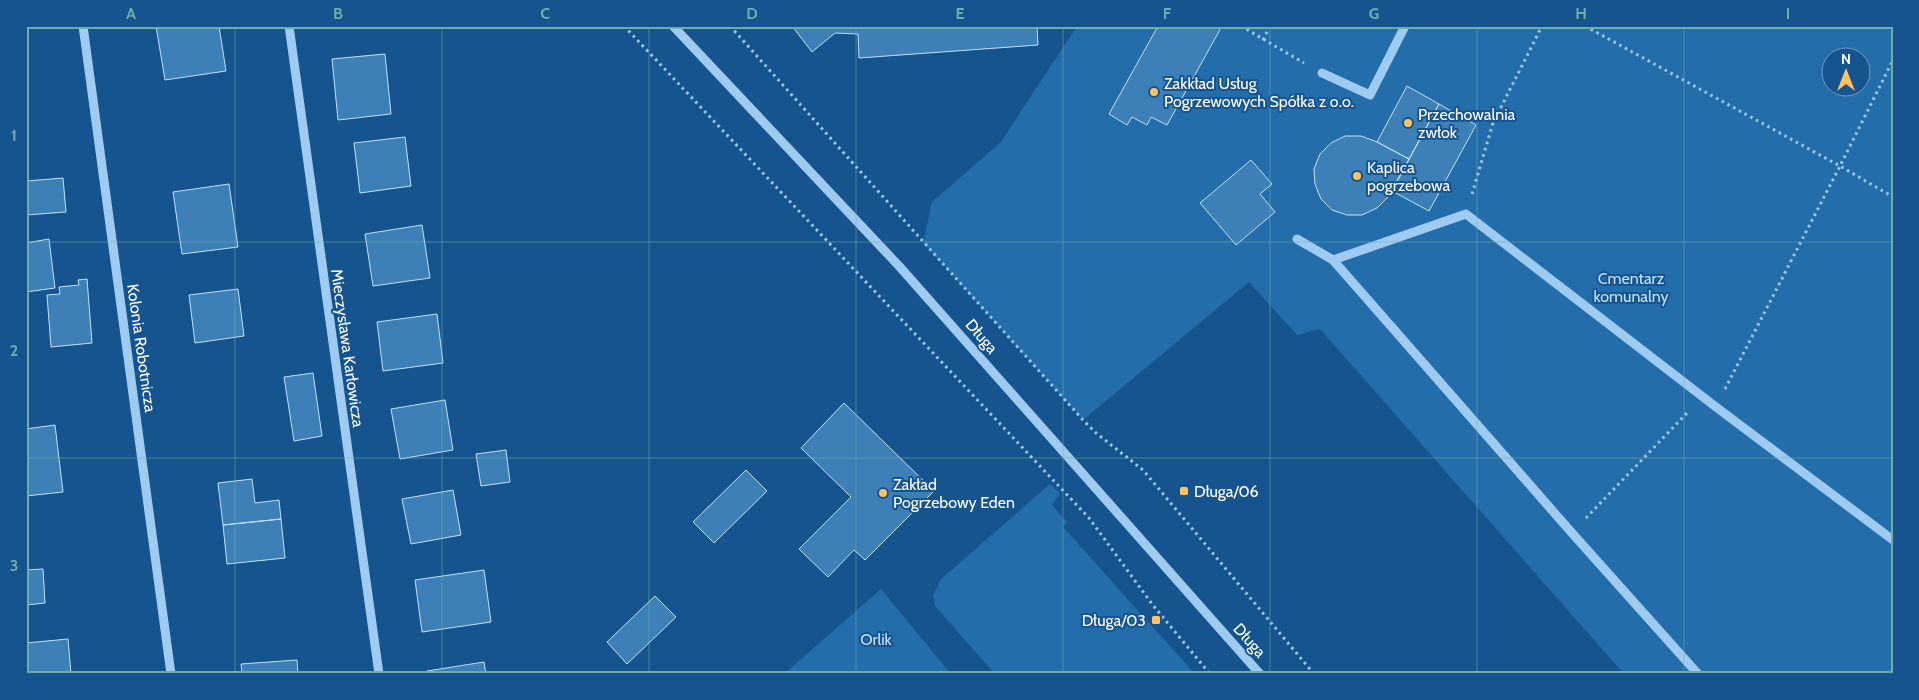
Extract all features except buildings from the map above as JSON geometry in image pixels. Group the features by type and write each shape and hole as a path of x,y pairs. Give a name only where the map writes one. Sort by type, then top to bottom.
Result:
{"street":[{"name":"Kolonia Robotnicza","path":"83,26 171,674"},
{"name":"Mieczysława Karłowicza","path":"289,26 379,674"},
{"name":"Długa","path":"673,26 899,266 1260,674"},
{"path":"1322,73 1370,95 1404,26"},
{"path":"1333,260 1466,214 1716,408 1893,540"},
{"path":"1297,239 1333,260 1698,674"}],"path":[{"path":"624,26 1089,518 1152,604 1210,674"},
{"path":"730,26 1096,433 1143,470 1314,674"},
{"path":"1241,26 1322,73"},
{"path":"1263,40 1270,26"},
{"path":"1466,214 1494,123 1542,26"},
{"path":"1585,26 1893,197"},
{"path":"1716,408 1893,60"},
{"path":"1572,533 1703,397"}],"green space":[{"name":"Cmentarz komunalny","path":"1077,26 1893,26 1893,674 1624,674 1320,329 1297,335 1249,282 1083,420 923,243 932,202 1001,142"},
{"path":"1050,484 1060,493 1052,505 1067,522 1063,527 1195,674 995,674 935,606 933,596 941,579"},
{"name":"Orlik","path":"881,589 951,674 784,674"}],"place":[{"name":"Zakkład Usług Pogrzewowych Spółka z o.o.","path":"1154,92"},
{"name":"Przechowalnia zwłok","path":"1408,123"},
{"name":"Kaplica pogrzebowa","path":"1357,176"},
{"name":"Długa/06","path":"1184,491"},
{"name":"Zakład Pogrzebowy Eden","path":"883,493"},
{"name":"Długa/03","path":"1156,620"}]}
